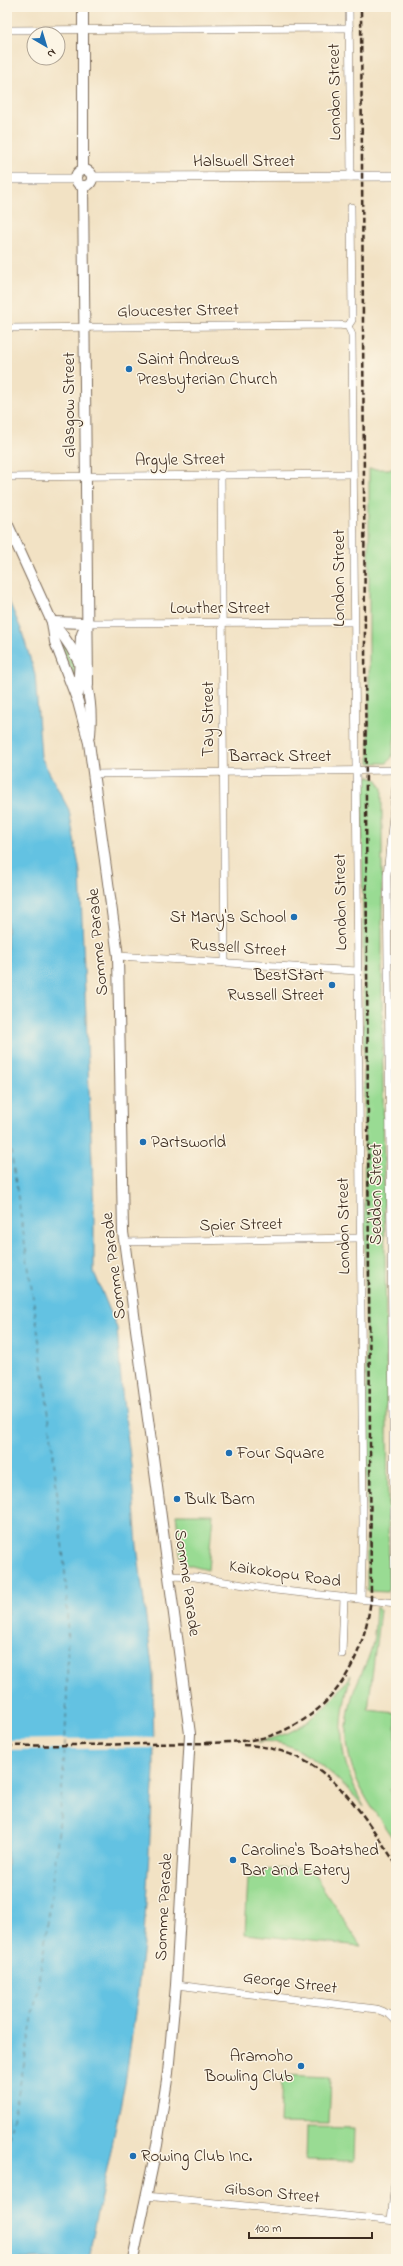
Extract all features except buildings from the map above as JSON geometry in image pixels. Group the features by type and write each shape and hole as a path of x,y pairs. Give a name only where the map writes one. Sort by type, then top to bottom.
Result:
{"main road":[{"path":"83,7 84,170"},
{"path":"84,170 90,173 92,177 91,183 83,187 79,185 75,179 77,174 84,170"},
{"name":"Glasgow Street","path":"83,187 86,623 89,638 88,685"},
{"name":"Somme Parade","path":"7,523 52,622 55,642 78,702 89,743 118,956 124,1242 190,1734 176,1985 162,2114 133,2259"},
{"path":"52,622 86,623"},
{"name":"Somme Parade","path":"52,622 65,636 88,685 91,724 89,743"},
{"name":"Glasgow Street","path":"78,702 78,662 81,637 86,623"}],"street":[{"name":"London Street","path":"349,7 351,176"},
{"path":"7,30 350,28"},
{"name":"Halswell Street","path":"92,177 396,176"},
{"path":"7,179 75,179"},
{"name":"London Street","path":"351,207 352,320 348,326 352,335 359,1238 363,1522 361,1598"},
{"name":"Gloucester Street","path":"7,328 348,326"},
{"name":"Tay Street","path":"221,474 225,963"},
{"name":"Argyle Street","path":"7,477 353,474"},
{"name":"Lowther Street","path":"86,623 354,622"},
{"name":"Barrack Street","path":"93,774 224,771 396,770"},
{"name":"Seddon Street","path":"396,786 387,875 393,1062 396,1603"},
{"name":"Russell Street","path":"118,956 357,971"},
{"name":"Spier Street","path":"124,1242 359,1238"},
{"name":"Kaikokopu Road","path":"170,1576 202,1578 275,1590 361,1598 396,1603"},
{"path":"342,1654 344,1597"},
{"name":"George Street","path":"176,1985 376,2009 389,2014 396,2021"},
{"path":"394,2220 396,2173"},
{"name":"Gibson Street","path":"146,2196 394,2220"}],"green space":[{"path":"369,469 396,469 396,728 392,757 387,763 369,763"},
{"path":"57,631 75,666 75,679 55,632"},
{"path":"368,776 377,780 382,788 382,1001 389,1588 387,1592 367,1591 362,783 363,779"},
{"path":"176,1514 213,1514 208,1570 188,1565 181,1559"},
{"path":"376,1607 380,1610 368,1710 396,1713 396,1790 389,1790 396,1806 396,1843 362,1791 349,1756 347,1737 348,1717 353,1694 372,1646"},
{"path":"351,1674 343,1710 342,1742 344,1757 349,1773 364,1807 343,1784 317,1762 302,1752 287,1745 273,1742 258,1742 288,1733 307,1722 324,1708"},
{"path":"310,1868 361,1946 245,1934 248,1878 263,1879 263,1869"},
{"path":"282,2075 331,2077 329,2124 280,2123"},
{"path":"307,2127 355,2128 354,2161 306,2160"}],"water":[{"path":"7,597 21,629 35,674 41,757 69,810 80,872 94,1210 94,1272 117,1328 122,1392 131,1465 137,1546 153,1674 154,1770 144,1936 125,2083 88,2259 7,2259"}],"pier":[{"path":"156,1737 156,1748 7,1750 7,1740"}],"ferry route":[{"path":"7,1124 49,1416 64,1563 67,1612 65,1746 53,1880 33,2013 7,2145"}],"railway":[{"path":"206,1743 232,1742 273,1735 295,1725 313,1713 329,1698 342,1682 353,1663 367,1622 371,1599 361,7"},
{"path":"7,1746 211,1743"},
{"path":"243,1745 271,1749 295,1756 316,1768 335,1783 351,1801 367,1821 396,1864"}],"place":[{"name":"Saint Andrews Presbyterian Church","path":"129,369"},
{"name":"St Mary's School","path":"294,917"},
{"name":"BestStart Russell Street","path":"332,985"},
{"name":"Partsworld","path":"143,1142"},
{"name":"Four Square","path":"229,1453"},
{"name":"Bulk Barn","path":"177,1499"},
{"name":"Caroline's Boatshed Bar and Eatery","path":"233,1860"},
{"name":"Aramoho Bowling Club","path":"301,2066"},
{"name":"Rowing Club Inc.","path":"133,2156"}]}
